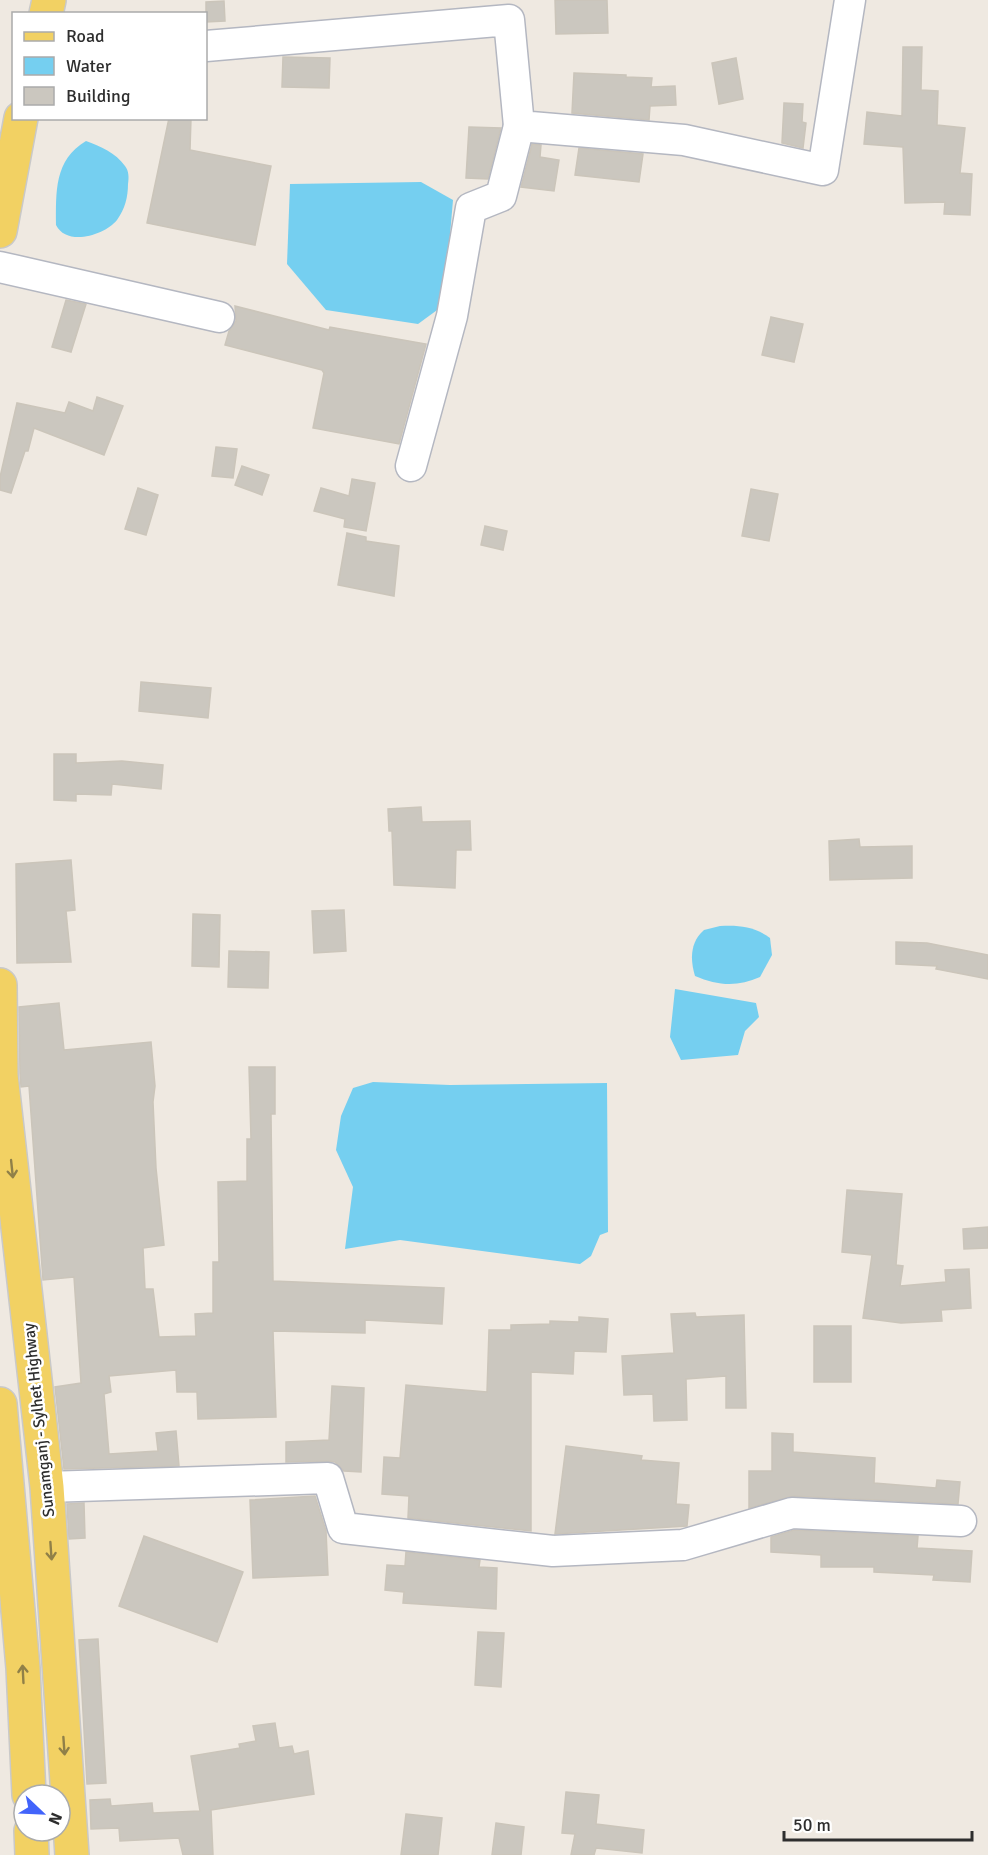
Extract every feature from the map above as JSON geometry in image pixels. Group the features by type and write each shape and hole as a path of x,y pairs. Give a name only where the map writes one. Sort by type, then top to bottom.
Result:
{"main road":[{"path":"0,231 21,120"},
{"name":"Sunamganj - Sylhet Highway","path":"0,985 1,1075 47,1487 72,1855"},
{"path":"0,1404 23,1668 28,1783"}],"street":[{"path":"519,126 684,140 823,170 850,0"},
{"path":"207,46 509,20 519,126 501,196 471,208 452,316 411,466"},
{"path":"0,267 219,317"},
{"path":"47,1487 328,1478 343,1528 553,1551 683,1545 792,1513 961,1521"}],"water":[{"path":"86,141 107,150 121,161 128,172 128,189 122,212 111,225 95,234 68,236 56,225 59,178 68,158"},
{"path":"421,182 453,200 444,305 418,324 326,310 287,264 290,184"},
{"path":"720,926 746,927 770,938 772,955 760,977 728,984 712,982 695,976 692,951 696,940 704,930"},
{"path":"675,989 756,1003 759,1017 745,1031 738,1055 681,1060 670,1037"},
{"path":"373,1082 450,1085 607,1083 608,1232 600,1235 591,1256 580,1264 400,1240 345,1249 353,1187 336,1150 341,1116 353,1088"}],"building":[{"path":"555,0 607,0 608,33 556,34"},
{"path":"224,1 225,21 207,22 206,2"},
{"path":"903,47 922,47 921,90 938,91 937,125 965,128 960,173 972,174 970,215 944,214 945,202 905,203 903,147 864,144 867,112 902,116"},
{"path":"283,57 330,58 329,88 282,87"},
{"path":"736,58 743,99 719,104 712,63"},
{"path":"574,73 652,78 651,87 675,86 676,105 650,106 649,120 572,113"},
{"path":"784,103 803,104 802,122 806,123 803,148 782,143"},
{"path":"169,120 191,120 190,150 271,166 255,245 147,223"},
{"path":"469,127 501,128 488,179 466,178"},
{"path":"532,144 541,145 540,157 559,160 554,191 521,187"},
{"path":"579,148 643,154 639,182 575,175"},
{"path":"66,300 86,304 71,352 52,347"},
{"path":"235,306 329,330 330,327 426,344 399,444 313,428 324,373 322,370 225,345 229,331 236,321"},
{"path":"771,317 803,324 794,362 762,355"},
{"path":"97,397 123,406 104,455 34,428 28,451 25,451 11,493 0,490 0,477 17,403 65,413 69,402 93,411"},
{"path":"216,447 237,449 233,478 212,476"},
{"path":"242,466 269,475 262,495 235,485"},
{"path":"352,479 375,483 366,531 344,527 345,519 314,511 321,488 349,496"},
{"path":"138,488 158,495 146,535 125,529"},
{"path":"751,489 778,494 769,541 742,536"},
{"path":"485,526 507,531 503,550 481,545"},
{"path":"347,533 366,537 366,541 399,546 394,596 338,585"},
{"path":"141,682 211,688 208,718 139,711"},
{"path":"54,754 76,754 76,763 122,761 163,765 161,789 112,784 111,795 76,794 76,801 54,800"},
{"path":"421,807 422,822 470,821 471,850 456,850 455,888 394,885 392,831 389,831 388,809"},
{"path":"859,839 860,847 912,846 912,878 830,880 829,841"},
{"path":"71,860 75,910 66,911 71,962 17,963 16,864"},
{"path":"344,910 346,951 314,953 312,911"},
{"path":"193,914 220,915 219,967 192,966"},
{"path":"896,942 927,943 988,955 988,979 936,969 937,966 896,964"},
{"path":"229,951 269,952 268,988 228,987"},
{"path":"59,1003 64,1050 151,1042 155,1086 153,1102 156,1168 164,1245 143,1248 145,1289 153,1289 159,1337 196,1336 195,1314 213,1313 213,1262 219,1262 218,1182 247,1181 247,1139 251,1139 249,1067 275,1067 275,1114 271,1114 273,1281 444,1288 442,1324 365,1320 365,1333 273,1331 276,1417 198,1419 197,1392 177,1392 176,1370 109,1376 111,1392 104,1394 109,1454 158,1451 156,1433 176,1431 179,1466 64,1469 55,1387 81,1383 74,1277 43,1280 29,1086 21,1087 19,1007"},
{"path":"847,1190 902,1194 896,1265 903,1266 900,1286 946,1282 945,1270 969,1269 971,1308 941,1310 942,1321 901,1323 863,1318 872,1255 842,1252"},
{"path":"988,1227 988,1248 964,1249 963,1229"},
{"path":"695,1313 696,1317 744,1315 746,1408 726,1408 726,1376 686,1379 687,1420 654,1421 653,1394 624,1395 622,1356 674,1353 671,1314"},
{"path":"579,1317 608,1319 606,1352 574,1351 573,1374 531,1372 531,1531 408,1518 409,1496 382,1494 384,1457 400,1458 406,1385 487,1392 489,1330 511,1330 511,1325 550,1324 550,1321 579,1322"},
{"path":"814,1326 851,1326 851,1382 814,1382"},
{"path":"332,1386 364,1388 361,1472 344,1471 335,1462 328,1461 286,1462 286,1442 329,1440"},
{"path":"772,1433 793,1434 793,1452 875,1458 874,1483 936,1488 937,1480 960,1482 958,1504 793,1496 749,1508 749,1471 772,1471"},
{"path":"566,1446 642,1456 641,1460 679,1463 676,1504 689,1505 687,1526 555,1534"},
{"path":"315,1496 326,1531 328,1575 253,1578 250,1500"},
{"path":"84,1503 85,1538 69,1539 67,1504"},
{"path":"794,1530 918,1536 917,1548 972,1551 970,1582 933,1580 934,1575 874,1572 874,1567 821,1567 821,1555 771,1552 771,1537"},
{"path":"144,1536 243,1572 217,1642 119,1606"},
{"path":"406,1552 480,1560 479,1567 497,1568 496,1609 403,1603 404,1592 385,1590 387,1565 405,1566"},
{"path":"478,1632 504,1633 501,1687 475,1685"},
{"path":"98,1639 106,1783 87,1784 79,1640"},
{"path":"275,1723 279,1748 292,1746 294,1754 308,1751 314,1794 211,1810 213,1855 183,1855 179,1838 120,1841 119,1828 91,1829 90,1800 110,1799 111,1806 152,1803 153,1813 200,1811 191,1756 240,1748 239,1744 256,1741 253,1726"},
{"path":"566,1792 599,1795 596,1824 644,1830 642,1853 596,1848 594,1855 571,1855 575,1834 562,1833"},
{"path":"406,1814 442,1818 438,1855 401,1855"},
{"path":"496,1823 524,1827 521,1855 492,1855"}]}
